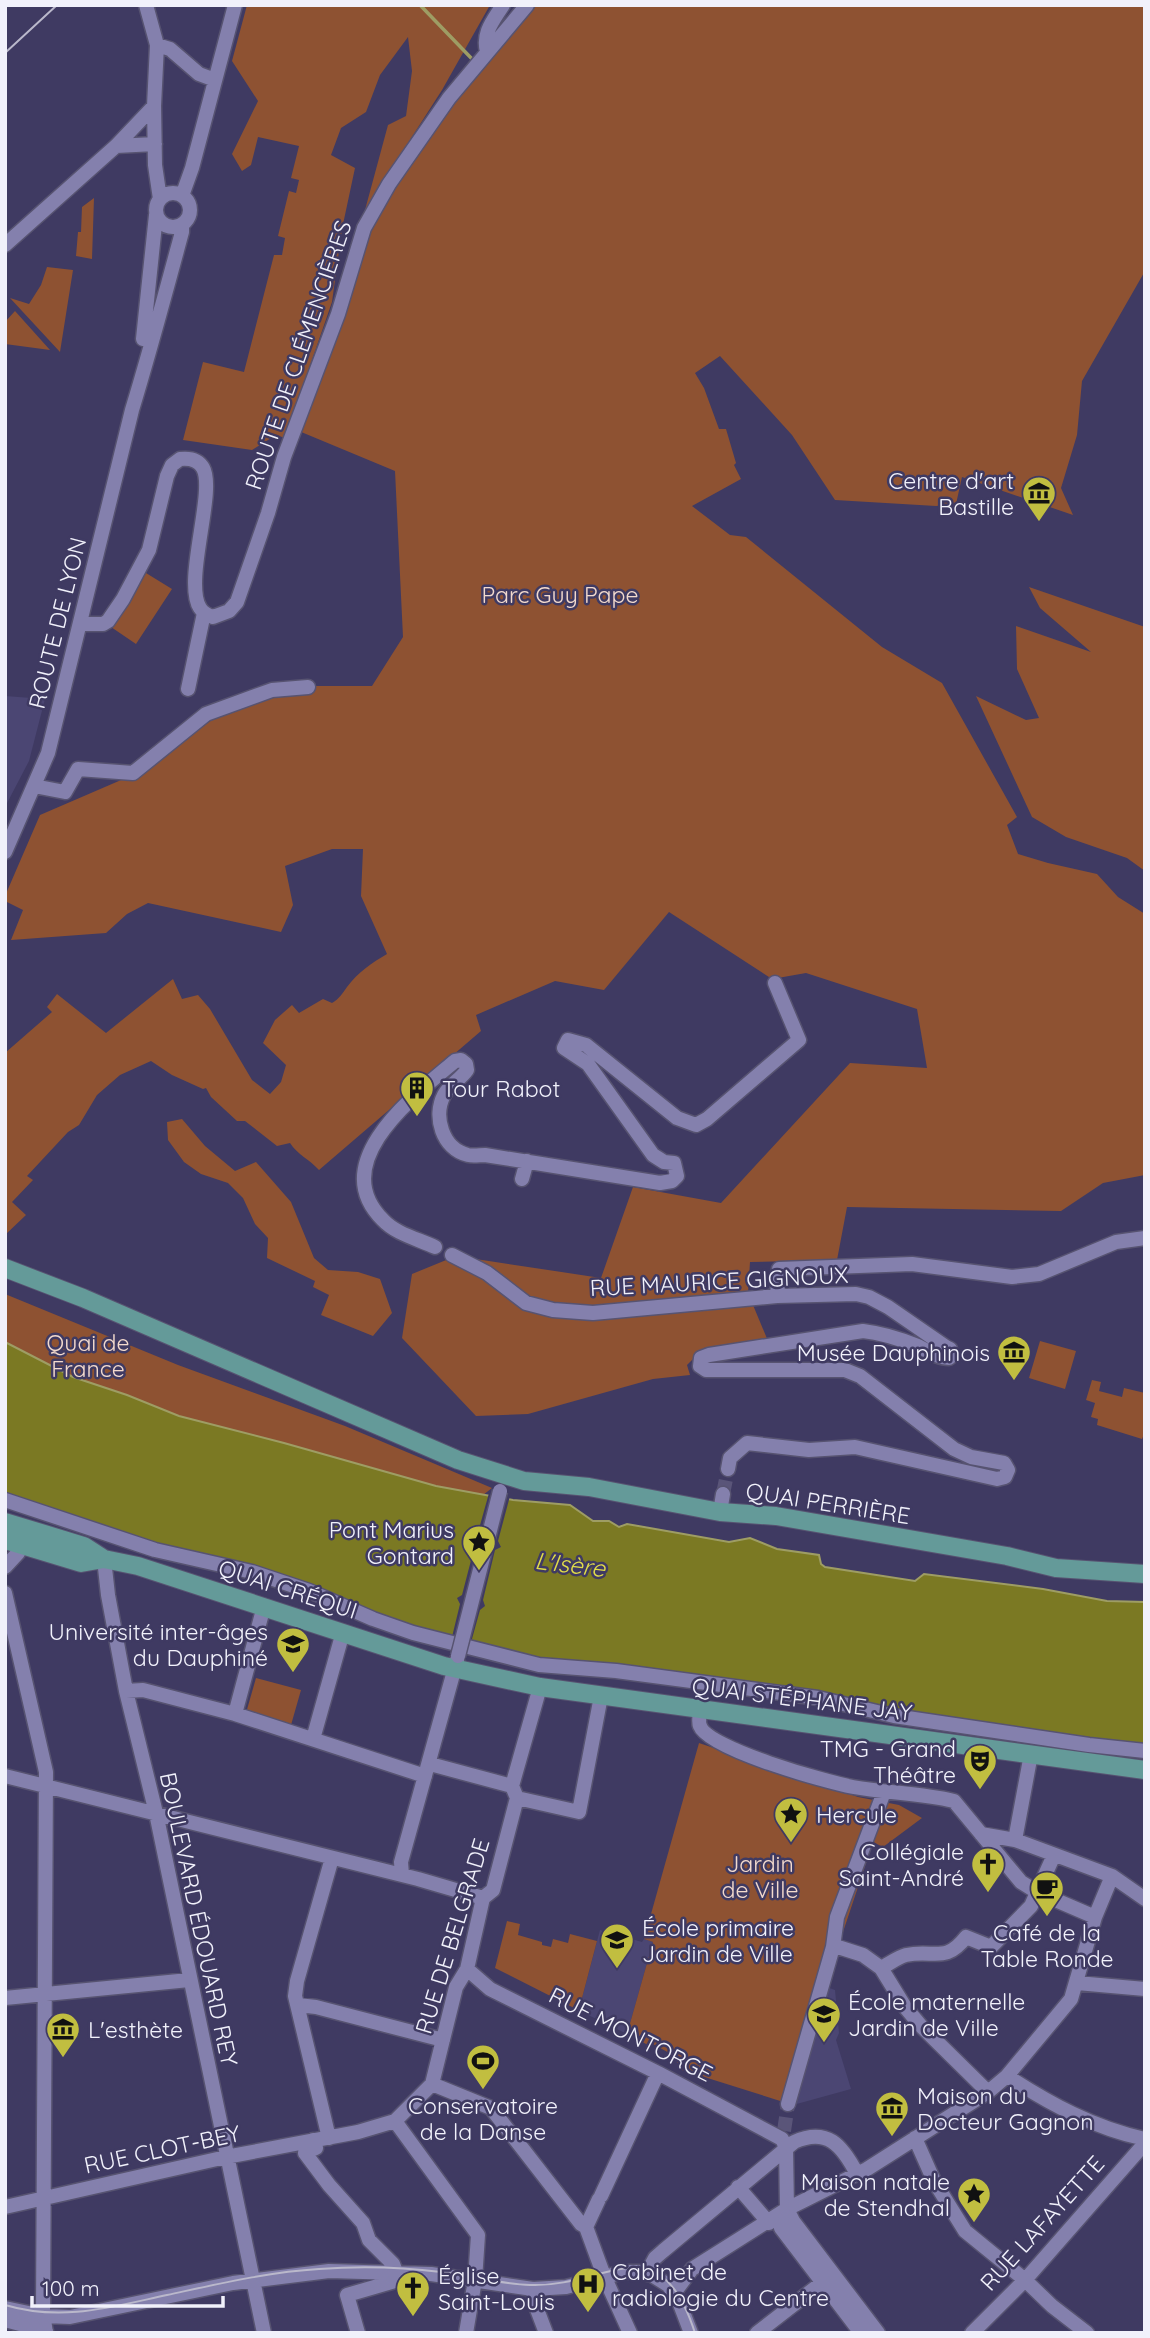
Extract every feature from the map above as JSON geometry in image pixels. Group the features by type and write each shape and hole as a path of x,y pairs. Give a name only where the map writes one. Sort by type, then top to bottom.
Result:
{"main road":[{"path":"5,1268 83,1298 458,1460 503,1483"},
{"name":"QUAI PERRIÈRE","path":"503,1483 589,1487 722,1503 776,1516 1007,1556 1056,1568 1145,1574"},
{"name":"QUAI CRÉQUI","path":"5,1522 24,1541 85,1546 104,1559 138,1566 343,1632 457,1662"},
{"name":"QUAI STÉPHANE JAY","path":"457,1662 540,1687 1145,1770"}],"street":[{"path":"182,196 235,5"},
{"path":"487,52 484,41 488,29 503,5"},
{"name":"ROUTE DE CLÉMENCIÈRES","path":"82,624 103,624 113,615 149,550 167,476 172,465 180,459 196,460 202,466 206,480 196,588 198,606 213,617 221,616 237,602 288,448 338,314 351,263 364,228 389,184 449,98 527,5"},
{"path":"148,9 157,46 155,166 160,199"},
{"path":"157,46 170,49 199,74 215,80"},
{"path":"5,245 116,145 154,106"},
{"path":"116,145 155,144"},
{"path":"136,399 134,379 146,326 156,215 157,204 170,193 182,196 189,205 186,221 181,225 167,226 156,215"},
{"path":"136,399 182,232 181,225"},
{"name":"ROUTE DE LYON","path":"5,852 48,753 136,399"},
{"name":"ROUTE DE CLÉMENCIÈRES","path":"188,689 204,613"},
{"path":"34,786 65,792 78,769 133,773 206,714 272,690 308,687"},
{"path":"435,1247 397,1231 384,1222 373,1208 364,1176 369,1154 388,1123 405,1104 455,1062 461,1060 466,1064 467,1070 450,1085 438,1108 440,1124 444,1136 467,1155 527,1161 610,1177 660,1183 672,1181 677,1176 674,1163 664,1162 653,1155 588,1064 564,1048 568,1040 586,1045 677,1118 696,1125 707,1119 799,1040 775,983"},
{"path":"522,1179 527,1161"},
{"path":"777,1296 779,1269 912,1264 1012,1277 1039,1274 1116,1242 1145,1238"},
{"name":"RUE MAURICE GIGNOUX","path":"452,1255 487,1273 526,1303 554,1310 593,1313 777,1296 848,1294 869,1297 950,1349 949,1359 880,1333 863,1331 709,1354 701,1359 700,1366 706,1370 845,1370 860,1376 954,1449 971,1457 1004,1462 1008,1470 1005,1478 997,1479 855,1447 809,1451 747,1443 730,1458 728,1469"},
{"path":"402,1875 401,1862 503,1483"},
{"path":"5,1500 155,1550 263,1576 326,1598 388,1625 539,1665 616,1671 818,1698 894,1716 1078,1744 1145,1751"},
{"path":"5,1567 18,1553 24,1541"},
{"name":"BOULEVARD ÉDOUARD REY","path":"104,1559 126,1690 156,1813 264,2333"},
{"path":"5,1593 47,1772 43,2199 43,2316 46,2332 5,2320"},
{"path":"239,1715 264,1606"},
{"path":"313,1739 343,1632"},
{"name":"RUE DE BELGRADE","path":"432,2084 456,1987 467,1969 482,1898 493,1890 540,1687"},
{"path":"126,1690 143,1690 239,1715 313,1739 579,1812 601,1696"},
{"path":"700,1710 700,1727 706,1734 720,1744 758,1759 836,1783 954,1801 1034,1899 1093,1923"},
{"path":"1016,1837 1031,1754"},
{"path":"5,1776 402,1875 482,1898"},
{"path":"788,2104 833,1947 837,1917 884,1792"},
{"path":"981,1834 1016,1837 1054,1855 1114,1877 1145,1899"},
{"path":"881,1968 904,1955 949,1953 966,1937 991,1947 1034,1899 1054,1855"},
{"path":"332,1858 295,1996 330,2138 395,2121 432,2084 491,2109 586,2227 604,2276 630,2333"},
{"path":"671,2289 692,2269 782,2220 862,2171 988,2092 1007,2076 1071,1999 1093,1923 1114,1877"},
{"path":"838,1947 863,1955 881,1968 905,2007 988,2092"},
{"name":"RUE MONTORGE","path":"467,1969 490,1989 658,2073 782,2142"},
{"path":"5,1998 189,1980"},
{"path":"1077,1983 1145,1989"},
{"path":"298,2005 316,2007 443,2040"},
{"path":"586,2227 658,2073"},
{"path":"1007,2076 1076,2116 1145,2141"},
{"path":"395,2121 478,2235 475,2280 466,2333"},
{"path":"647,2273 663,2250 738,2187 782,2142 808,2135 820,2136 832,2141 862,2171"},
{"name":"RUE CLOT-BEY","path":"5,2207 226,2157 330,2138"},
{"path":"915,2138 934,2181 965,2231 1087,2333"},
{"path":"313,2140 316,2148 305,2153 363,2223 372,2244 393,2264 398,2277 395,2281 347,2295 358,2333"},
{"name":"RUE LAFAYETTE","path":"972,2333 1025,2280 1145,2141"},
{"path":"782,2142 782,2220"},
{"path":"738,2187 782,2220 827,2279 861,2333"},
{"path":"5,2308 43,2316 70,2317 346,2270 475,2280 533,2289 566,2287 624,2272 647,2273 671,2289 691,2333"},
{"path":"757,2333 827,2279"},
{"path":"827,2279 878,2333"},
{"path":"533,2289 535,2304 546,2333"}],"shaded area":[{"path":"5,696 45,699 29,761 5,807"},
{"name":"École primaire Jardin de Ville","path":"600,1930 642,1942 644,1939 653,1942 627,2034 576,2009 582,1998"},
{"name":"École maternelle Jardin de Ville","path":"827,1987 835,1990 839,2033 836,2040 851,2089 793,2105"}],"green space":[{"path":"247,5 490,5 442,90 365,210 388,125 406,116 412,71 408,37 380,75 366,112 341,128 331,155 355,168 342,229 332,302 285,438 276,435 252,450 183,440 203,362 244,372 274,255 282,255 285,238 278,236 289,191 296,193 299,180 291,178 299,146 258,137 251,165 242,171 232,154 258,101 232,61"},
{"name":"Parc Guy Pape","path":"527,5 1145,5 1145,271 1082,381 1077,435 1061,488 1073,515 962,477 956,504 936,506 835,500 792,435 720,356 695,373 704,388 719,429 726,429 736,463 734,465 741,479 692,506 730,535 746,537 882,647 942,683 1017,817 1007,825 1018,854 1097,874 1118,897 1145,914 1145,1175 1103,1183 1061,1211 847,1207 837,1260 750,1262 748,1293 768,1341 704,1348 687,1365 690,1375 653,1379 528,1414 476,1416 402,1338 412,1274 456,1256 601,1278 633,1187 721,1203 850,1063 927,1068 917,1009 806,973 772,979 669,912 604,990 555,981 476,1015 481,1031 319,1170 290,1143 277,1146 245,1121 237,1121 211,1097 206,1088 172,1075 151,1061 120,1075 97,1095 79,1125 68,1132 27,1176 33,1180 12,1202 26,1215 5,1235 5,1053 52,1012 47,1007 57,994 106,1033 173,979 182,999 198,995 210,1009 252,1080 270,1094 281,1082 286,1065 263,1043 275,1020 292,1005 299,1013 323,999 332,1003 360,973 387,954 361,896 363,849 332,849 285,866 293,905 281,932 148,903 127,914 106,933 11,940 23,910 5,901 5,896 40,815 142,771 250,692 282,686 372,686 403,637 395,471 294,429 364,228 433,121"},
{"path":"94,198 92,259 76,256 82,207"},
{"path":"47,267 73,270 60,352 10,298 29,304 41,285"},
{"path":"15,311 50,350 5,344 5,322"},
{"path":"146,573 172,589 136,644 111,627"},
{"path":"1029,587 1145,627 1145,871 1127,858 1066,837 1032,817 976,696 1026,720 1039,718 1017,669 1016,626 1091,652 1040,608"},
{"path":"182,1119 205,1146 235,1171 256,1162 291,1202 314,1258 328,1270 358,1272 380,1279 392,1313 373,1336 321,1315 329,1295 313,1287 315,1281 267,1258 268,1238 255,1224 243,1198 228,1183 201,1174 184,1162 168,1140 167,1122"},
{"name":"Quai de France","path":"5,1294 178,1365 345,1426 492,1488 483,1495 436,1486 179,1416 73,1377 5,1342"},
{"path":"1040,1341 1076,1351 1065,1389 1029,1378"},
{"path":"1092,1380 1101,1382 1099,1391 1122,1397 1124,1388 1145,1393 1145,1432 1142,1439 1097,1425 1098,1419 1091,1417 1095,1403 1086,1400"},
{"path":"256,1678 301,1690 291,1725 246,1713"},
{"name":"Jardin de Ville","path":"699,1743 858,1797 899,1805 922,1818 883,1847 873,1842 838,1947 793,2105 682,2070 673,2055 627,2034 653,1942 644,1939"},
{"path":"507,1921 520,1924 518,1935 551,1947 553,1939 568,1943 570,1934 597,1941 582,1998 576,2009 495,1968"}],"water":[{"name":"L'Isère","path":"5,1342 73,1377 179,1416 436,1486 513,1500 570,1505 593,1521 609,1521 619,1527 627,1524 729,1542 750,1538 777,1549 819,1555 821,1564 825,1567 915,1581 924,1574 1043,1589 1107,1601 1145,1602 1145,1747 541,1663 395,1623 5,1495"}],"pier":[{"name":"Pont Marius Gontard","path":"489,1493 510,1496 498,1541 501,1547 495,1550 483,1600 485,1606 480,1610 470,1646 451,1641 460,1604 457,1598 462,1595 475,1545 473,1539 477,1536"}],"waterway":[{"path":"420,5 474,61"}],"tunnel":[{"path":"723,1494 728,1469"},
{"path":"784,2131 788,2104"}],"tram line":[{"path":"5,53 57,5"},
{"path":"5,2305 46,2312 86,2311 262,2276 334,2268 411,2269 530,2285 558,2283 628,2268 647,2269 665,2279 681,2299 695,2333"}],"place":[{"name":"Centre d'art Bastille","path":"1039,523"},
{"name":"Tour Rabot","path":"417,1118"},
{"name":"Musée Dauphinois","path":"1014,1382"},
{"name":"Pont Marius Gontard","path":"479,1572"},
{"name":"Université inter-âges du Dauphiné","path":"293,1674"},
{"name":"TMG - Grand Théâtre","path":"980,1791"},
{"name":"Hercule","path":"791,1844"},
{"name":"Collégiale Saint-André","path":"988,1894"},
{"name":"Café de la Table Ronde","path":"1047,1918"},
{"name":"École primaire Jardin de Ville","path":"617,1970"},
{"name":"École maternelle Jardin de Ville","path":"824,2044"},
{"name":"L'esthète","path":"63,2059"},
{"name":"Conservatoire de la Danse","path":"483,2091"},
{"name":"Maison du Docteur Gagnon","path":"892,2138"},
{"name":"Maison natale de Stendhal","path":"974,2224"},
{"name":"Cabinet de radiologie du Centre","path":"588,2314"},
{"name":"Église Saint-Louis","path":"413,2318"}]}
